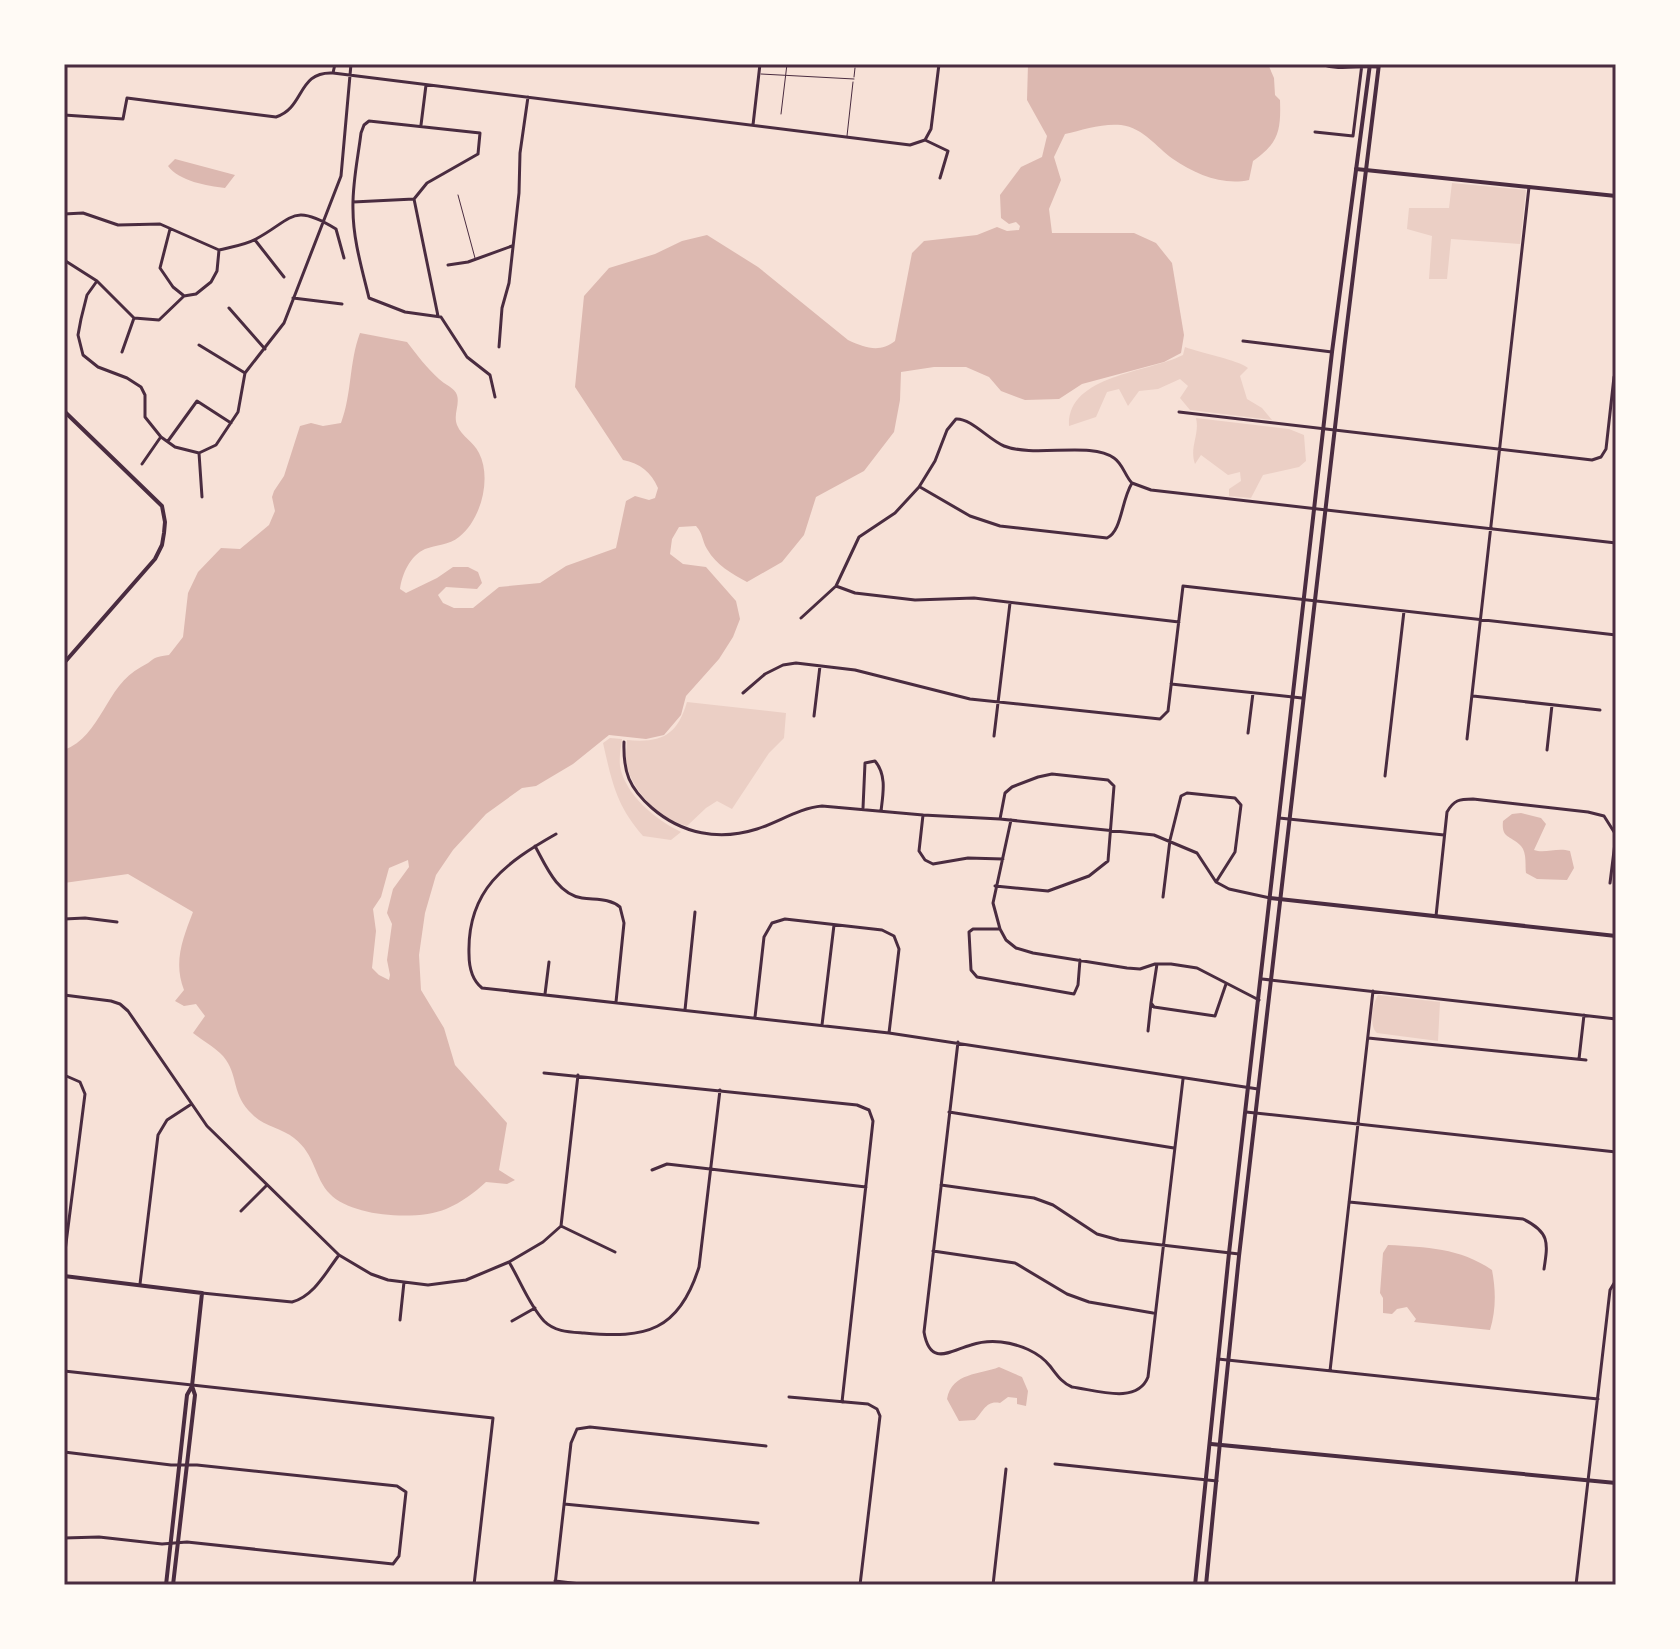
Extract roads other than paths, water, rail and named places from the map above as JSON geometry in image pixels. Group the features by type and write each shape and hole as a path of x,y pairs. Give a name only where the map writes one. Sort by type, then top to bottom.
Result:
{"main road":[{"path":"1195,1585 1229,1253 1332,352 1370,65"},
{"path":"1206,1585 1239,1254 1302,698 1379,65"},
{"path":"1356,169 1616,196"},
{"path":"64,411 158,501 165,522 162,545 155,559 64,663"},
{"path":"1270,898 1616,936"},
{"path":"64,1276 202,1293 192,1386 187,1395 166,1585"},
{"path":"173,1585 195,1395 192,1386"},
{"path":"1211,1444 1616,1483"}],"street":[{"path":"333,73 335,64"},
{"path":"97,281 87,295 81,319 78,335 83,355 98,367 141,387 145,395 145,417 161,437 175,447 199,453 216,445 238,412 245,373 284,323 341,176 351,64"},
{"path":"753,125 760,64"},
{"path":"64,115 123,119 127,98 276,117 287,114 312,75 333,73 910,145 925,140 931,129 939,64"},
{"path":"1321,64 1356,69 1362,65 1379,65"},
{"path":"1315,132 1353,136 1362,65"},
{"path":"421,127 426,85"},
{"path":"499,347 502,308 509,283 528,97"},
{"path":"353,202 414,199 427,183 478,154 480,133 369,121 364,125 353,202 359,260 369,298 397,306 405,312 441,317 467,357 490,375 495,397"},
{"path":"925,140 948,151 940,178"},
{"path":"1467,739 1529,187"},
{"path":"414,199 438,316"},
{"path":"64,214 83,213 118,225 160,224 219,250 255,240 287,218 299,214 323,221 336,229 344,258"},
{"path":"170,229 160,268 173,287 184,296"},
{"path":"255,240 284,277"},
{"path":"448,265 512,246"},
{"path":"64,260 97,281 134,318 159,320 184,296 196,294 211,282 217,271 219,250"},
{"path":"293,298 342,304"},
{"path":"229,308 265,349"},
{"path":"122,352 134,318"},
{"path":"1336,319 1346,320"},
{"path":"1243,341 1332,352"},
{"path":"199,345 245,373"},
{"path":"1179,412 1592,460 1601,457 1606,449 1615,378"},
{"path":"168,441 197,401 231,423"},
{"path":"801,618 836,586 859,537 895,513 919,487 935,461 947,430 960,418 994,441 1019,450 1068,450 1108,455 1120,463 1132,483 1151,490 1616,543"},
{"path":"142,464 161,437"},
{"path":"199,453 202,497"},
{"path":"919,487 957,510 1000,526 1107,538 1114,535 1118,527 1121,505 1132,483"},
{"path":"836,586 855,593 915,600 974,598 1179,622"},
{"path":"743,693 765,674 783,665 820,666 855,670 970,699 1164,718 1168,711 1183,586 1616,635"},
{"path":"994,736 1010,603"},
{"path":"1385,776 1404,611"},
{"path":"814,716 820,666"},
{"path":"1171,684 1302,698"},
{"path":"1248,733 1253,693"},
{"path":"1473,696 1600,710"},
{"path":"1547,750 1552,705"},
{"path":"624,742 623,765 640,798 665,820 704,834 726,835 757,829 809,807 1000,819 1154,835 1197,853 1216,882 1229,889 1270,898"},
{"path":"863,809 865,763 875,761 883,778 881,811"},
{"path":"995,886 1048,891 1089,876 1108,861 1114,786 1108,780 1052,774 1012,787 1005,793 1000,819"},
{"path":"1284,776 1294,777"},
{"path":"1163,897 1170,840 1181,796 1187,793 1235,798 1241,805 1235,852 1216,882"},
{"path":"1436,916 1447,812 1453,802 1473,799 1604,816 1616,835 1610,883"},
{"path":"923,815 919,851 925,860 933,864 968,858 1003,859"},
{"path":"1279,818 1444,835"},
{"path":"1011,820 993,903 1000,929 1006,940 1016,948 1127,968 1140,969 1157,964 1197,968 1259,1000"},
{"path":"556,834 511,861 482,895 469,940 469,962 477,984 489,990 889,1033 1258,1089"},
{"path":"535,846 560,886 569,893 579,898 608,901 620,907 624,923 615,1003"},
{"path":"685,1010 695,912"},
{"path":"64,919 117,922"},
{"path":"755,1018 764,937 772,923 785,919 882,930 894,936 899,949 889,1033"},
{"path":"822,1025 834,925"},
{"path":"1000,929 973,929 969,932 971,970 977,977 1068,995 1074,994 1078,985 1080,960"},
{"path":"545,996 549,962"},
{"path":"1148,1031 1157,964"},
{"path":"1262,979 1616,1019"},
{"path":"1151,1003 1154,1007 1215,1016 1226,984"},
{"path":"1330,1371 1373,991"},
{"path":"64,995 120,1004 128,1011 207,1126 267,1185 339,1255 371,1274 404,1282 446,1284 487,1273 543,1242 561,1226 578,1075"},
{"path":"1578,1060 1584,1015"},
{"path":"1368,1038 1586,1060"},
{"path":"958,1042 924,1332 930,1347 940,1355 949,1355 984,1342 1008,1343 1034,1352 1048,1362 1065,1384 1072,1387 1129,1394 1141,1388 1148,1377 1183,1079"},
{"path":"544,1073 857,1105 869,1110 873,1121 842,1402"},
{"path":"64,1075 80,1082 85,1094 64,1259"},
{"path":"509,1262 535,1308 553,1328 629,1336 659,1327 689,1292 699,1267 720,1090"},
{"path":"140,1285 158,1135 167,1120 190,1105"},
{"path":"949,1112 1174,1148"},
{"path":"1246,1112 1616,1152"},
{"path":"652,1170 667,1164 866,1187"},
{"path":"241,1211 267,1185"},
{"path":"941,1185 1034,1198 1053,1205 1097,1234 1119,1240 1239,1254"},
{"path":"1349,1202 1523,1219 1545,1237 1544,1269"},
{"path":"561,1226 615,1252"},
{"path":"933,1251 1001,1259 1027,1269 1067,1294 1089,1302 1155,1313"},
{"path":"202,1293 292,1302 310,1293 339,1255"},
{"path":"1576,1585 1610,1290 1616,1280"},
{"path":"400,1320 404,1282"},
{"path":"512,1321 535,1308"},
{"path":"1218,1359 1598,1399"},
{"path":"64,1371 493,1418 474,1585"},
{"path":"789,1397 868,1404 877,1409 881,1424 860,1585"},
{"path":"589,1585 555,1583 571,1443 577,1429 590,1427 766,1446"},
{"path":"64,1452 397,1486 406,1492 396,1563 387,1565 178,1542 162,1544 99,1537 64,1538"},
{"path":"1055,1464 1217,1481"},
{"path":"993,1585 1006,1469"},
{"path":"564,1504 758,1523"},
{"path":"1201,1535 1211,1536"}],"lane":[{"path":"781,114 787,64"},
{"path":"847,137 855,68"},
{"path":"759,73 854,79"},
{"path":"458,195 475,258"}]}
